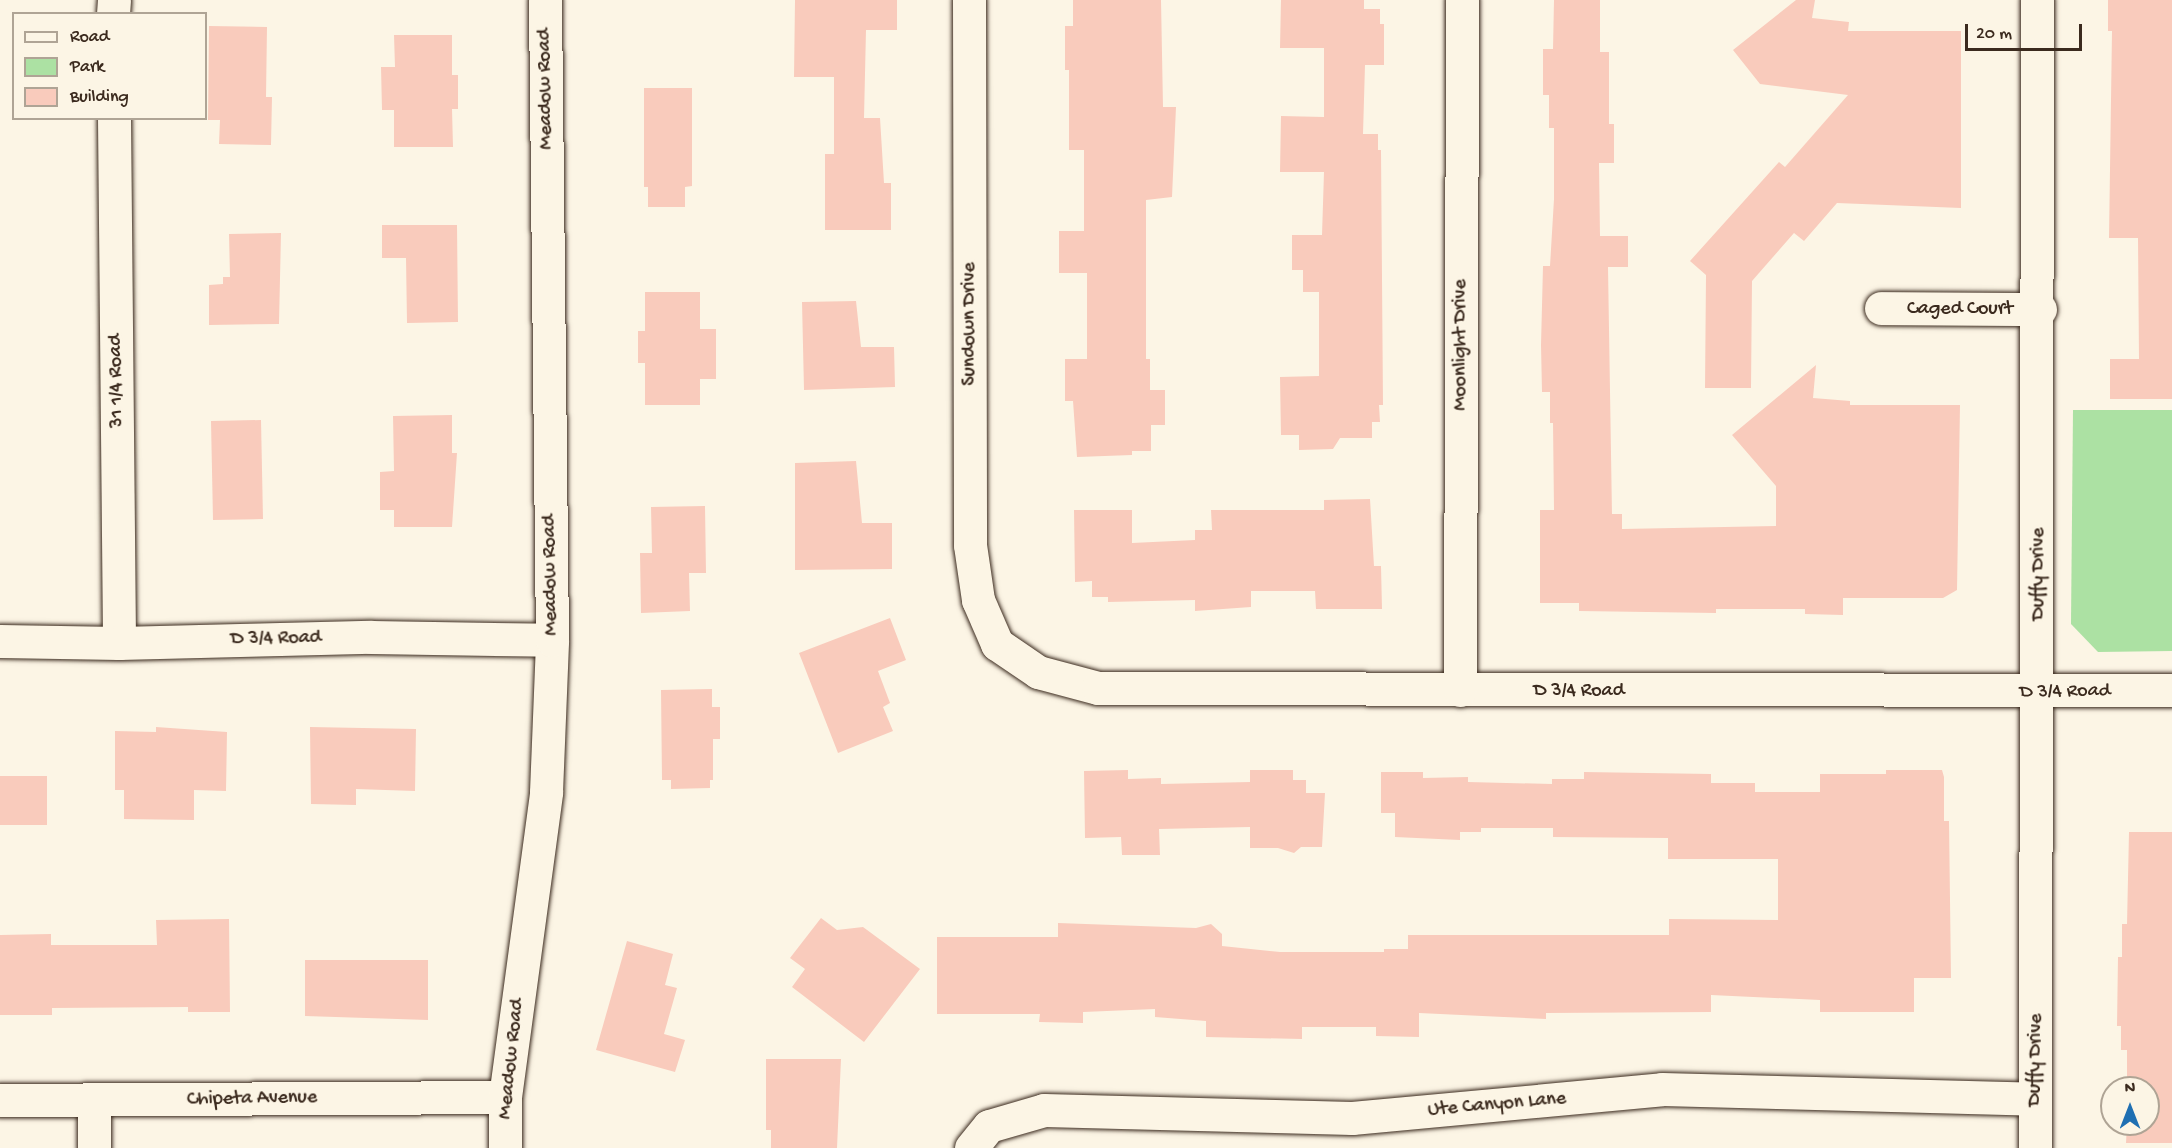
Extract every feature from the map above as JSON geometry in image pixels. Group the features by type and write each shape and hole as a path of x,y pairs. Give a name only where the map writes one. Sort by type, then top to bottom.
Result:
{"street":[{"name":"Meadow Road","path":"505,1148 505,1097 546,792 552,640 545,0"},
{"name":"Sundown Drive","path":"969,0 970,545 978,600 997,644"},
{"name":"Moonlight Drive","path":"1460,690 1461,0"},
{"name":"Duffy Drive","path":"2036,1148 2040,309 2037,0"},
{"name":"31 1/4 Road","path":"114,120 119,643"},
{"name":"Caged Court","path":"1881,308 2040,309"},
{"name":"D 3/4 Road","path":"0,641 119,643 371,637 552,640"},
{"name":"D 3/4 Road","path":"997,644 1038,672 1098,688 2039,692 2172,690"},
{"name":"Ute Canyon Lane","path":"971,1148 989,1126 1044,1110 1352,1118 1662,1089 2036,1099"},
{"name":"Chipeta Avenue","path":"0,1100 505,1097"},
{"path":"94,1101 94,1148"}],"green space":[{"path":"2073,410 2172,410 2172,651 2098,652 2071,624"}],"building":[{"path":"795,0 897,0 897,30 866,30 864,118 880,118 884,183 891,183 891,230 825,230 825,154 834,154 834,77 794,77"},
{"path":"1073,0 1161,0 1163,107 1176,107 1172,197 1146,200 1146,359 1150,359 1150,390 1165,390 1165,425 1151,425 1151,451 1132,451 1132,455 1077,457 1073,401 1065,401 1065,359 1087,359 1087,273 1059,273 1059,231 1084,231 1084,150 1069,150 1069,70 1065,70 1065,26 1073,26"},
{"path":"1281,0 1364,0 1364,9 1380,9 1380,24 1384,24 1384,65 1365,65 1363,134 1378,134 1378,150 1381,150 1383,405 1379,405 1380,422 1372,422 1372,438 1340,438 1333,449 1299,450 1299,435 1281,435 1280,377 1319,376 1319,292 1303,292 1303,270 1292,270 1292,235 1322,235 1324,172 1280,172 1281,116 1324,117 1324,48 1280,48"},
{"path":"1554,0 1600,0 1600,52 1609,52 1609,124 1614,124 1614,163 1599,163 1600,236 1628,236 1628,267 1608,267 1612,514 1622,514 1622,529 1776,526 1776,486 1732,435 1816,365 1813,398 1850,401 1850,405 1960,405 1957,590 1943,598 1843,598 1843,615 1805,614 1805,609 1716,609 1716,613 1579,611 1579,603 1540,603 1540,510 1554,510 1553,423 1550,423 1550,392 1542,392 1541,345 1543,266 1550,266 1554,199 1554,128 1549,128 1549,95 1543,95 1543,49 1553,49"},
{"path":"1796,0 1815,0 1812,18 1849,22 1848,31 1961,31 1961,208 1837,203 1804,241 1794,233 1752,281 1751,388 1705,388 1706,275 1690,261 1779,162 1785,167 1848,95 1760,84 1733,50"},
{"path":"2108,0 2172,0 2172,399 2110,399 2110,359 2139,359 2138,238 2109,238 2112,31 2108,31"},
{"path":"209,26 267,27 266,97 272,97 271,145 219,144 220,120 208,120"},
{"path":"394,35 452,35 452,75 458,75 458,109 452,109 453,147 394,147 394,110 382,110 381,67 395,67"},
{"path":"644,88 692,88 692,186 685,187 685,207 648,207 648,187 644,187"},
{"path":"382,225 457,225 458,322 407,323 406,258 382,258"},
{"path":"281,233 279,324 209,325 209,285 223,284 223,277 230,277 229,234"},
{"path":"645,292 700,292 700,329 716,329 716,379 700,379 700,405 645,405 645,363 638,363 638,331 645,331"},
{"path":"856,301 861,347 894,347 895,387 804,390 802,302"},
{"path":"452,415 452,453 457,453 452,527 394,527 394,510 380,510 380,472 394,471 393,416"},
{"path":"261,420 263,519 213,520 211,421"},
{"path":"856,461 862,523 892,523 892,569 795,570 795,463"},
{"path":"1370,499 1374,566 1381,566 1382,609 1316,609 1315,591 1251,591 1251,607 1195,611 1195,600 1108,602 1108,597 1092,597 1092,581 1075,582 1074,510 1132,510 1132,543 1195,540 1195,530 1212,530 1211,510 1324,510 1324,500"},
{"path":"705,506 706,573 689,573 690,611 641,613 640,553 652,553 651,507"},
{"path":"890,618 906,660 878,671 890,703 883,707 893,731 838,753 799,653"},
{"path":"712,689 712,707 720,707 720,739 713,739 713,780 710,780 710,788 671,789 671,780 662,780 661,690"},
{"path":"156,727 227,732 226,791 194,790 194,820 124,819 124,790 115,790 115,731 156,732"},
{"path":"310,727 416,729 415,791 356,789 356,805 311,804"},
{"path":"1128,770 1128,779 1161,778 1161,784 1250,782 1250,770 1293,770 1293,780 1306,780 1306,793 1325,793 1322,847 1301,847 1294,853 1278,848 1250,848 1250,827 1159,829 1160,855 1122,855 1121,837 1085,838 1084,771"},
{"path":"1886,770 1942,770 1944,777 1944,821 1949,821 1951,978 1914,978 1914,1012 1820,1012 1820,1000 1711,995 1711,1012 1546,1013 1546,1019 1419,1013 1419,1037 1376,1036 1376,1027 1302,1027 1302,1039 1206,1037 1206,1021 1155,1017 1155,1009 1083,1012 1083,1023 1039,1022 1040,1014 937,1014 937,937 1058,937 1058,923 1196,928 1211,924 1222,934 1222,946 1280,952 1384,952 1384,949 1408,949 1408,935 1669,935 1669,919 1778,920 1778,859 1668,859 1668,838 1553,837 1553,828 1481,828 1481,832 1460,832 1460,840 1395,837 1395,813 1381,813 1381,772 1423,772 1423,778 1468,777 1468,782 1552,784 1552,779 1584,779 1584,772 1711,774 1711,783 1755,783 1755,792 1820,792 1820,774 1886,774"},
{"path":"0,776 47,776 47,825 0,825"},
{"path":"2129,832 2172,832 2172,1143 2126,1143 2126,1136 2160,1136 2160,1076 2127,1076 2127,1050 2121,1050 2121,1026 2117,1026 2118,957 2122,957 2122,924 2127,924"},
{"path":"821,918 837,930 863,927 920,969 864,1042 792,987 805,969 790,958"},
{"path":"229,919 230,1012 188,1012 188,1007 52,1008 52,1015 0,1015 0,935 51,934 51,945 157,945 156,920"},
{"path":"627,941 673,954 665,985 677,988 664,1034 685,1040 675,1072 596,1050"},
{"path":"305,960 428,960 428,1020 305,1016"},
{"path":"766,1059 841,1059 837,1148 771,1148 771,1130 766,1130"}]}
